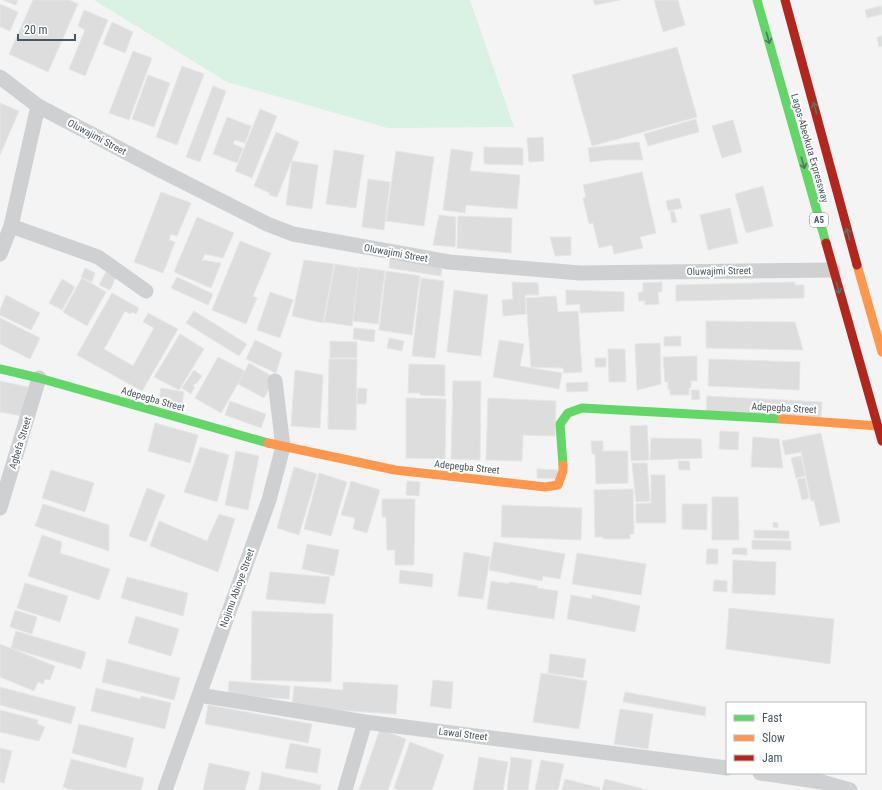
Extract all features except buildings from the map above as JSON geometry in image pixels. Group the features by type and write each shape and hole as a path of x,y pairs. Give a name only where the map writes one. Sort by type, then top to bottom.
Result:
{"main road":[{"name":"Lagos-Abeokuta Expressway","path":"757,0 882,441"},
{"name":"Lagos-Abeokuta Expressway","path":"785,0 844,221 882,352"},
{"name":"Adepegba Street","path":"0,369 39,378 283,447 395,470 545,487 558,485 563,471 560,424 568,414 582,408 788,419 878,426"}],"street":[{"name":"Oluwajimi Street","path":"0,77 38,106 158,169 267,224 305,237 449,262 580,273 833,270"},
{"path":"0,254 11,226 38,106"},
{"path":"11,226 98,257 146,291"},
{"name":"Agbefa Street","path":"0,508 39,378"},
{"name":"Nojimu Abioye Street","path":"165,790 269,500 283,447 275,381"},
{"name":"Lawal Street","path":"199,695 366,722 726,768"},
{"path":"345,790 366,722"},
{"path":"765,774 821,786 850,790"}],"green space":[{"path":"94,0 470,0 514,127 388,128 227,82"}],"traffic: fast":[{"path":"757,0 826,243"},
{"path":"0,369 39,378 268,443"},
{"path":"563,465 560,424 568,413 582,408 782,419"}],"traffic: slow":[{"path":"857,265 882,352"},
{"path":"782,419 878,426"},
{"path":"268,443 395,470 545,487 558,485 563,471 563,465"}],"traffic: jam":[{"path":"785,0 857,265"},
{"path":"826,243 882,441"}]}
